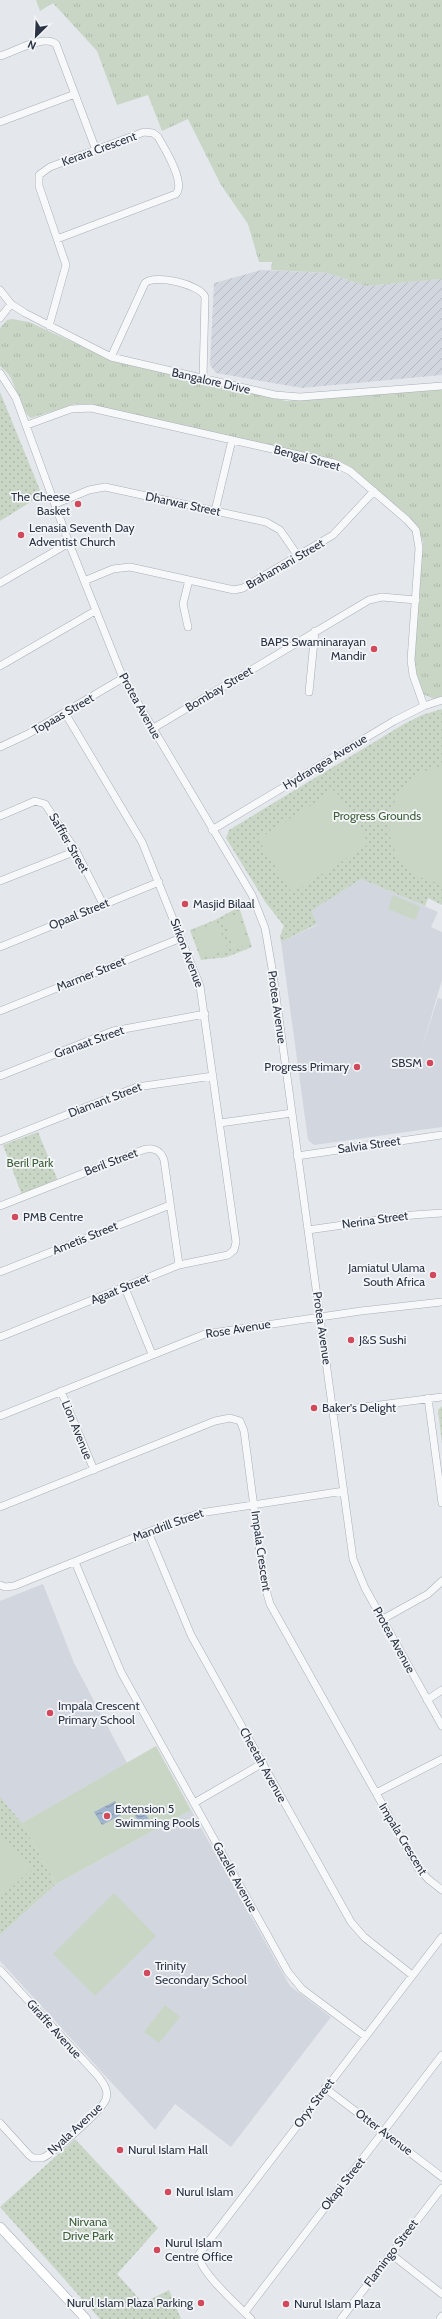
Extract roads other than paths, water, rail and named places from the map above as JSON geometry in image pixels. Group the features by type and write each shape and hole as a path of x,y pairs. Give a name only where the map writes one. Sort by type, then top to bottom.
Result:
{"main road":[{"path":"0,2227 86,2319"}],"street":[{"path":"0,56 40,41 51,41 58,48 96,150"},
{"path":"0,122 75,94"},
{"name":"Kerara Crescent","path":"144,132 153,133 161,143 179,179 178,192 171,197 58,239 38,186 39,175 50,167 96,150 144,132"},
{"path":"49,326 66,268 58,239"},
{"path":"111,357 145,283 152,279 173,281 199,289 205,297 203,379"},
{"name":"Bangalore Drive","path":"0,290 11,304 49,326 111,357 203,379 293,398 442,386"},
{"path":"0,318 11,304"},
{"name":"Protea Avenue","path":"0,373 12,390 27,425 69,544 123,678 252,895 264,921 355,1564 442,1726"},
{"name":"Bengal Street","path":"27,425 71,409 84,408 340,465 350,471 408,520 416,530 419,548 412,669 424,706"},
{"path":"215,511 232,440"},
{"name":"Dharwar Street","path":"55,504 89,490 105,487 273,525 280,530 298,556"},
{"name":"Brahamani Street","path":"84,581 122,567 140,569 239,590 333,535 374,491"},
{"path":"0,584 69,544"},
{"path":"188,627 184,604 189,580"},
{"name":"Bombay Street","path":"152,729 369,600 382,597 416,600"},
{"path":"0,666 96,611"},
{"path":"309,692 314,632"},
{"name":"Topaas Street","path":"0,747 19,739 123,678"},
{"name":"Hydrangea Avenue","path":"212,830 394,721 424,706 442,700"},
{"name":"Sirkon Avenue","path":"65,713 135,829 159,882 200,986 236,1242"},
{"name":"Saffier Street","path":"0,816 35,802 41,802 49,808 76,851 104,904"},
{"path":"0,881 76,851"},
{"name":"Opaal Street","path":"0,947 159,882"},
{"name":"Marmer Street","path":"0,1010 182,938"},
{"name":"Granaat Street","path":"0,1076 117,1030 204,1014"},
{"name":"Diamant Street","path":"0,1141 137,1087 213,1076"},
{"path":"220,1123 292,1113"},
{"name":"Salvia Street","path":"297,1156 442,1135"},
{"name":"Beril Street","path":"0,1206 149,1148 159,1151 163,1156 179,1265"},
{"name":"Ametis Street","path":"0,1272 170,1205"},
{"name":"Nerina Street","path":"308,1230 413,1215 442,1214"},
{"name":"Agaat Street","path":"0,1337 179,1265 228,1255 234,1250 236,1242"},
{"path":"125,1288 152,1354"},
{"name":"Rose Avenue","path":"0,1416 152,1354 212,1332 442,1302"},
{"name":"Lion Avenue","path":"61,1391 94,1470"},
{"path":"333,1411 442,1397"},
{"path":"428,1398 442,1503"},
{"name":"Impala Crescent","path":"0,1507 210,1423 234,1418 242,1423 264,1583 270,1604 418,1868 428,1879 442,1890"},
{"name":"Mandrill Street","path":"0,1585 5,1587 14,1586 200,1512 344,1491"},
{"name":"Cheetah Avenue","path":"148,1532 190,1635 351,1922 364,1937 412,1976"},
{"name":"Gazelle Avenue","path":"75,1562 121,1672 291,1977 302,1989 365,2036"},
{"path":"383,1618 428,1594 442,1581"},
{"path":"427,1700 442,1690"},
{"path":"376,1793 442,1759"},
{"path":"194,1803 263,1763"},
{"name":"Oryx Street","path":"245,2312 205,2271 199,2261 202,2249 442,1937"},
{"name":"Giraffe Avenue","path":"0,1970 106,2088"},
{"name":"Okapi Street","path":"245,2312 442,2055"},
{"name":"Nyala Avenue","path":"0,2123 29,2155 33,2158 42,2158 77,2130 105,2102 106,2088"},
{"name":"Otter Avenue","path":"325,2088 442,2177"},
{"name":"Flamingo Street","path":"341,2319 442,2188"},
{"path":"391,2254 442,2294"},
{"path":"245,2312 251,2319"}],"water":[{"path":"115,1801 123,1814 102,1825 94,1812"},
{"path":"144,1810 149,1820 140,1824 134,1814"}],"place":[{"name":"The Cheese Basket","path":"78,504"},
{"name":"Lenasia Seventh Day Adventist Church","path":"21,535"},
{"name":"BAPS Swaminarayan Mandir","path":"374,649"},
{"name":"Masjid Bilaal","path":"185,904"},
{"name":"SBSM","path":"430,1063"},
{"name":"Progress Primary","path":"357,1067"},
{"name":"PMB Centre","path":"15,1217"},
{"name":"Jamiatul Ulama South Africa","path":"433,1275"},
{"name":"J&S Sushi","path":"351,1340"},
{"name":"Baker's Delight","path":"314,1408"},
{"name":"Impala Crescent Primary School","path":"50,1713"},
{"name":"Extension 5 Swimming Pools","path":"107,1816"},
{"name":"Trinity Secondary School","path":"147,1973"},
{"name":"Nurul Islam Hall","path":"120,2150"},
{"name":"Nurul Islam","path":"168,2192"},
{"name":"Nurul Islam Centre Office","path":"157,2250"},
{"name":"Nurul Islam Plaza Parking","path":"201,2303"},
{"name":"Nurul Islam Plaza","path":"286,2304"}],"park label":[{"name":"Progress Grounds","path":"377,816"},
{"name":"Beril Park","path":"30,1163"},
{"name":"Nirvana Drive Park","path":"88,2229"}]}
